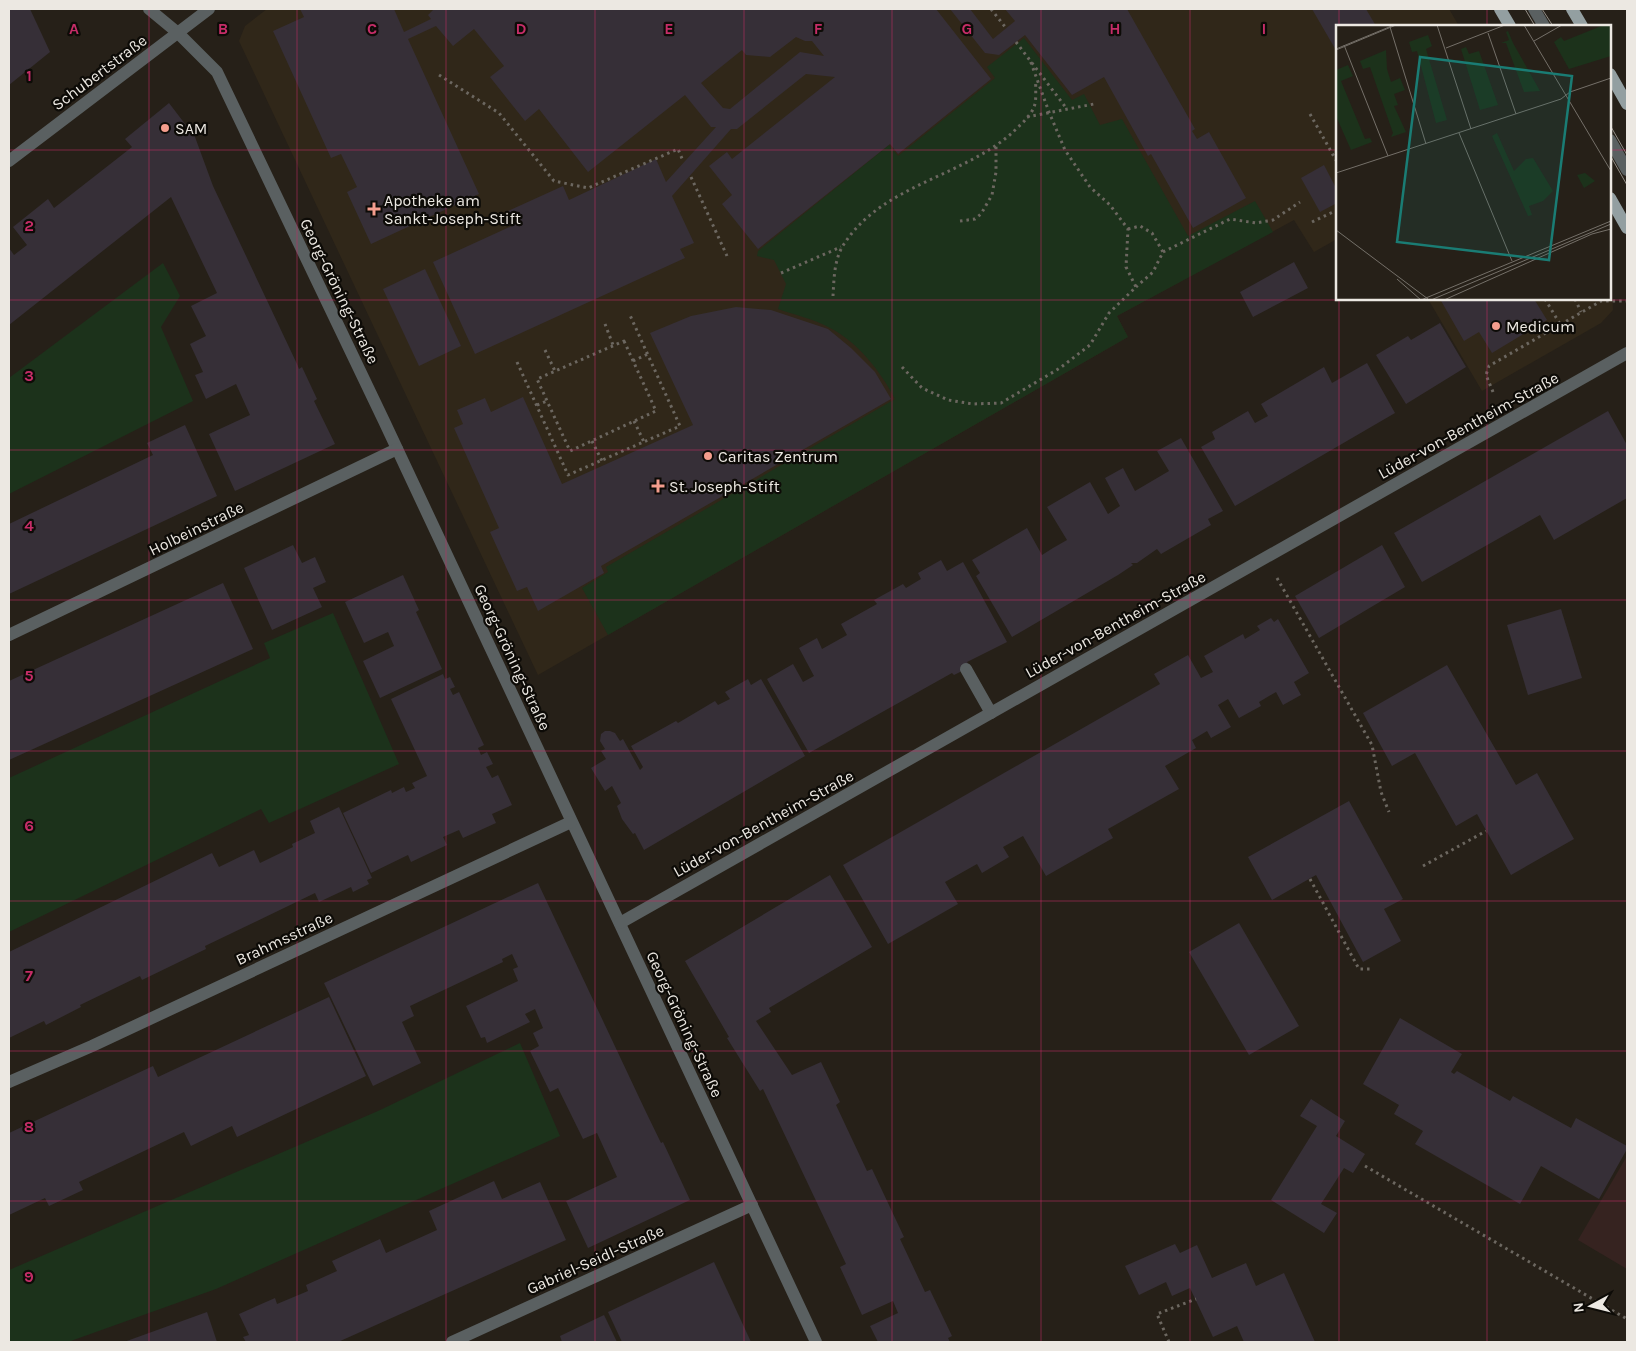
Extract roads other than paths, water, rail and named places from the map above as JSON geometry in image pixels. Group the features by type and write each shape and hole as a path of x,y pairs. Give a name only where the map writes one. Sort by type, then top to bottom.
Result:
{"main road":[{"path":"1500,9 1509,25"},
{"path":"1572,9 1581,25"},
{"path":"1611,76 1627,104"},
{"path":"1611,200 1627,228"}],"street":[{"name":"Georg-Gröning-Straße","path":"149,9 178,33 217,72 397,449 816,1342"},
{"name":"Schubertstraße","path":"9,160 209,9"},
{"path":"1534,9 1543,25"},
{"path":"1611,142 1627,170"},
{"name":"Lüder-von-Bentheim-Straße","path":"620,922 1627,354"},
{"name":"Holbeinstraße","path":"9,635 397,449"},
{"path":"966,669 991,713"},
{"name":"Brahmsstraße","path":"9,1082 92,1046 571,822"},
{"name":"Gabriel-Seidl-Straße","path":"452,1342 752,1205"}],"tram line":[{"path":"1525,9 1534,25"},
{"path":"1542,9 1552,25"},
{"path":"1611,127 1627,155"},
{"path":"1611,157 1627,185"}],"place":[{"name":"SAM","path":"165,128"},
{"name":"Apotheke am Sankt-Joseph-Stift","path":"374,209"},
{"name":"Medicum","path":"1496,326"},
{"name":"Caritas Zentrum","path":"708,456"},
{"name":"St. Joseph-Stift","path":"658,486"}]}
